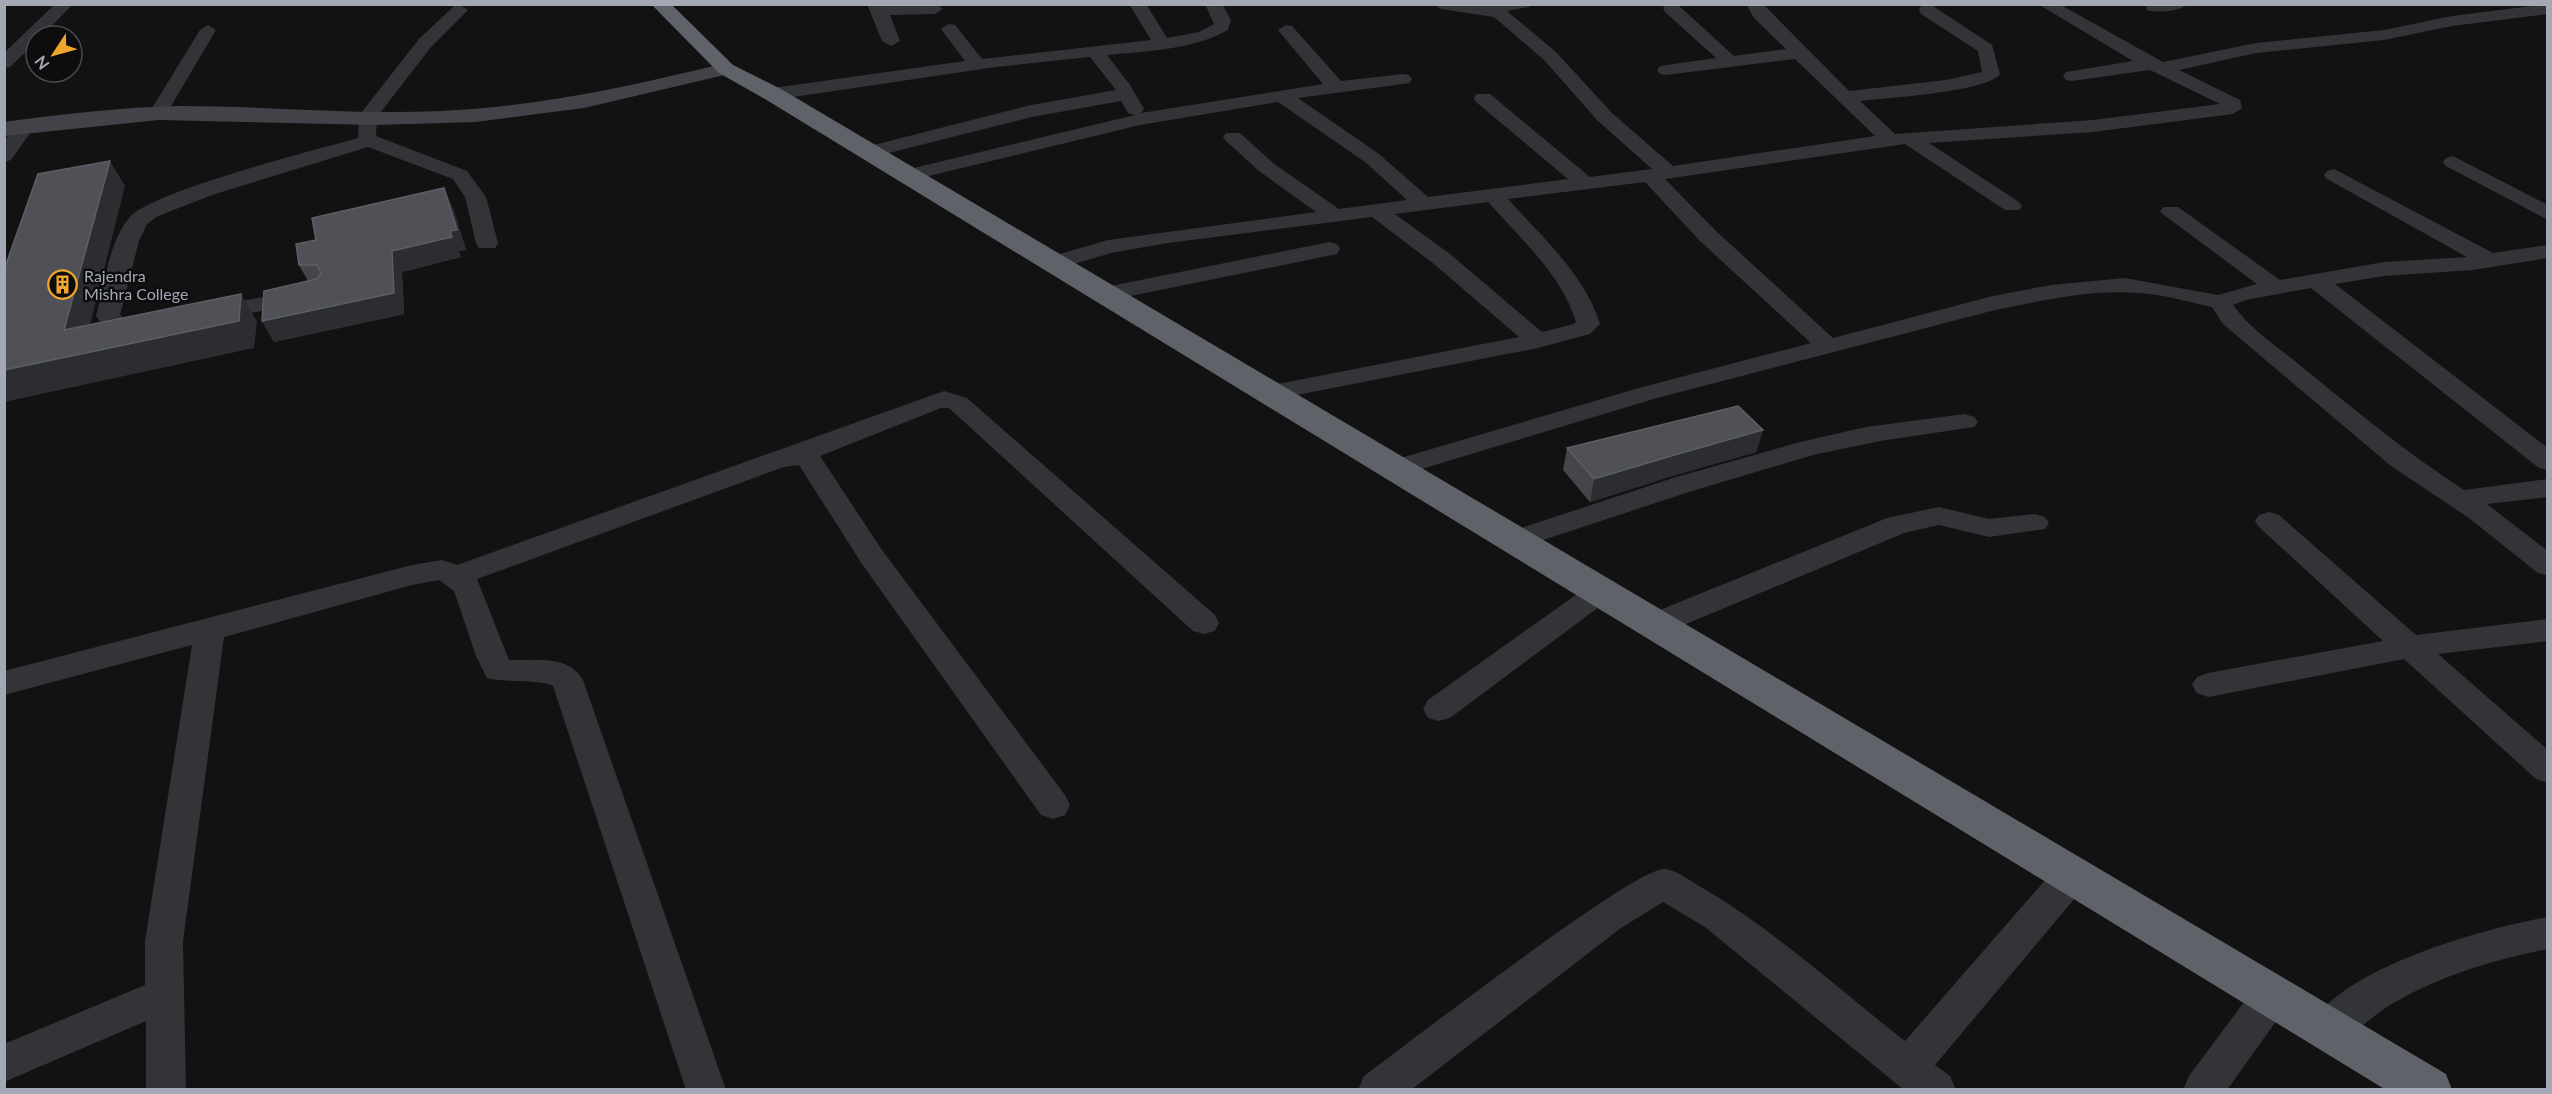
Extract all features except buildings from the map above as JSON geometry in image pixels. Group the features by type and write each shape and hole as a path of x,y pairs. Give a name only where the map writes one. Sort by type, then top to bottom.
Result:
{"highway":[{"path":"660,4 726,69 773,94 2429,1089"}],"main road":[{"path":"15,128 86,118 158,113 438,119 537,110 684,80 726,69"}],"street":[{"path":"4,63 65,4"},
{"path":"1137,4 1162,44"},
{"path":"773,94 977,64 1162,44 1204,36 1219,30 1223,20 1213,4"},
{"path":"1441,4 1493,9 1523,4"},
{"path":"1754,4 1760,14 1844,97 1899,139 2012,206"},
{"path":"1054,263 1108,247 1333,214 1659,174 1899,139 2093,126 2233,108 2233,104 2222,97 2156,66 2046,4"},
{"path":"2153,7 2179,4"},
{"path":"891,41 877,7 935,9"},
{"path":"1671,8 1730,62"},
{"path":"2514,8 2547,23"},
{"path":"2072,76 2156,66 2256,48 2384,35 2514,8 2547,9"},
{"path":"1493,9 1550,56 1659,174 1708,236 1829,347"},
{"path":"369,141 366,136 368,117 425,43 460,10"},
{"path":"1844,97 1967,83 1988,78 1990,74 1986,49 1927,10"},
{"path":"949,29 977,64"},
{"path":"158,113 208,30"},
{"path":"1286,30 1336,87"},
{"path":"1095,52 1127,94 1140,119"},
{"path":"1666,70 1799,53"},
{"path":"908,175 1140,119 1281,95 1403,79"},
{"path":"869,152 1031,111 1127,94"},
{"path":"1281,95 1372,158 1422,203"},
{"path":"1483,98 1585,183"},
{"path":"4,156 15,128"},
{"path":"1233,137 1266,167 1333,214"},
{"path":"167,323 125,330 116,327 108,316 128,244 139,219 155,207 186,196 369,141 460,175 468,181 475,196 487,243"},
{"path":"2453,162 2547,214"},
{"path":"2334,175 2489,260"},
{"path":"1270,392 1538,341 1582,329 1588,324 1587,316 1569,284 1493,195"},
{"path":"1375,209 1459,272 1538,341"},
{"path":"2171,211 2276,288"},
{"path":"1106,294 1329,249"},
{"path":"2220,302 2224,298 2316,281 2413,266 2489,260 2547,251"},
{"path":"2316,281 2547,462"},
{"path":"1396,468 1648,393 1993,303 2051,292 2142,286 2220,302 2231,319 2423,477 2461,499 2547,566"},
{"path":"190,318 320,293"},
{"path":"456,576 794,456 944,399 958,403 1204,623"},
{"path":"1516,540 1692,483 1814,447 1854,438 1965,422"},
{"path":"794,456 808,458 814,464 872,557 1053,805"},
{"path":"2461,499 2547,488"},
{"path":"1656,624 1897,525 1939,516 1989,528 2035,523"},
{"path":"2269,521 2547,770"},
{"path":"4,682 210,630 412,575 442,570 456,576 467,586 498,670 510,673 548,671 561,674 567,680 706,1089"},
{"path":"1439,709 1601,591"},
{"path":"166,1089 164,941 210,630"},
{"path":"2208,685 2408,647 2547,630"},
{"path":"1378,1089 1608,917 1663,883 1718,916 1922,1078 2073,874"},
{"path":"2329,1029 2349,1009 2371,995 2448,960 2492,945 2547,933"},
{"path":"2203,1089 2273,994"},
{"path":"4,1063 165,996"}],"place":[{"name":"Rajendra Mishra College","path":"63,285"}]}
